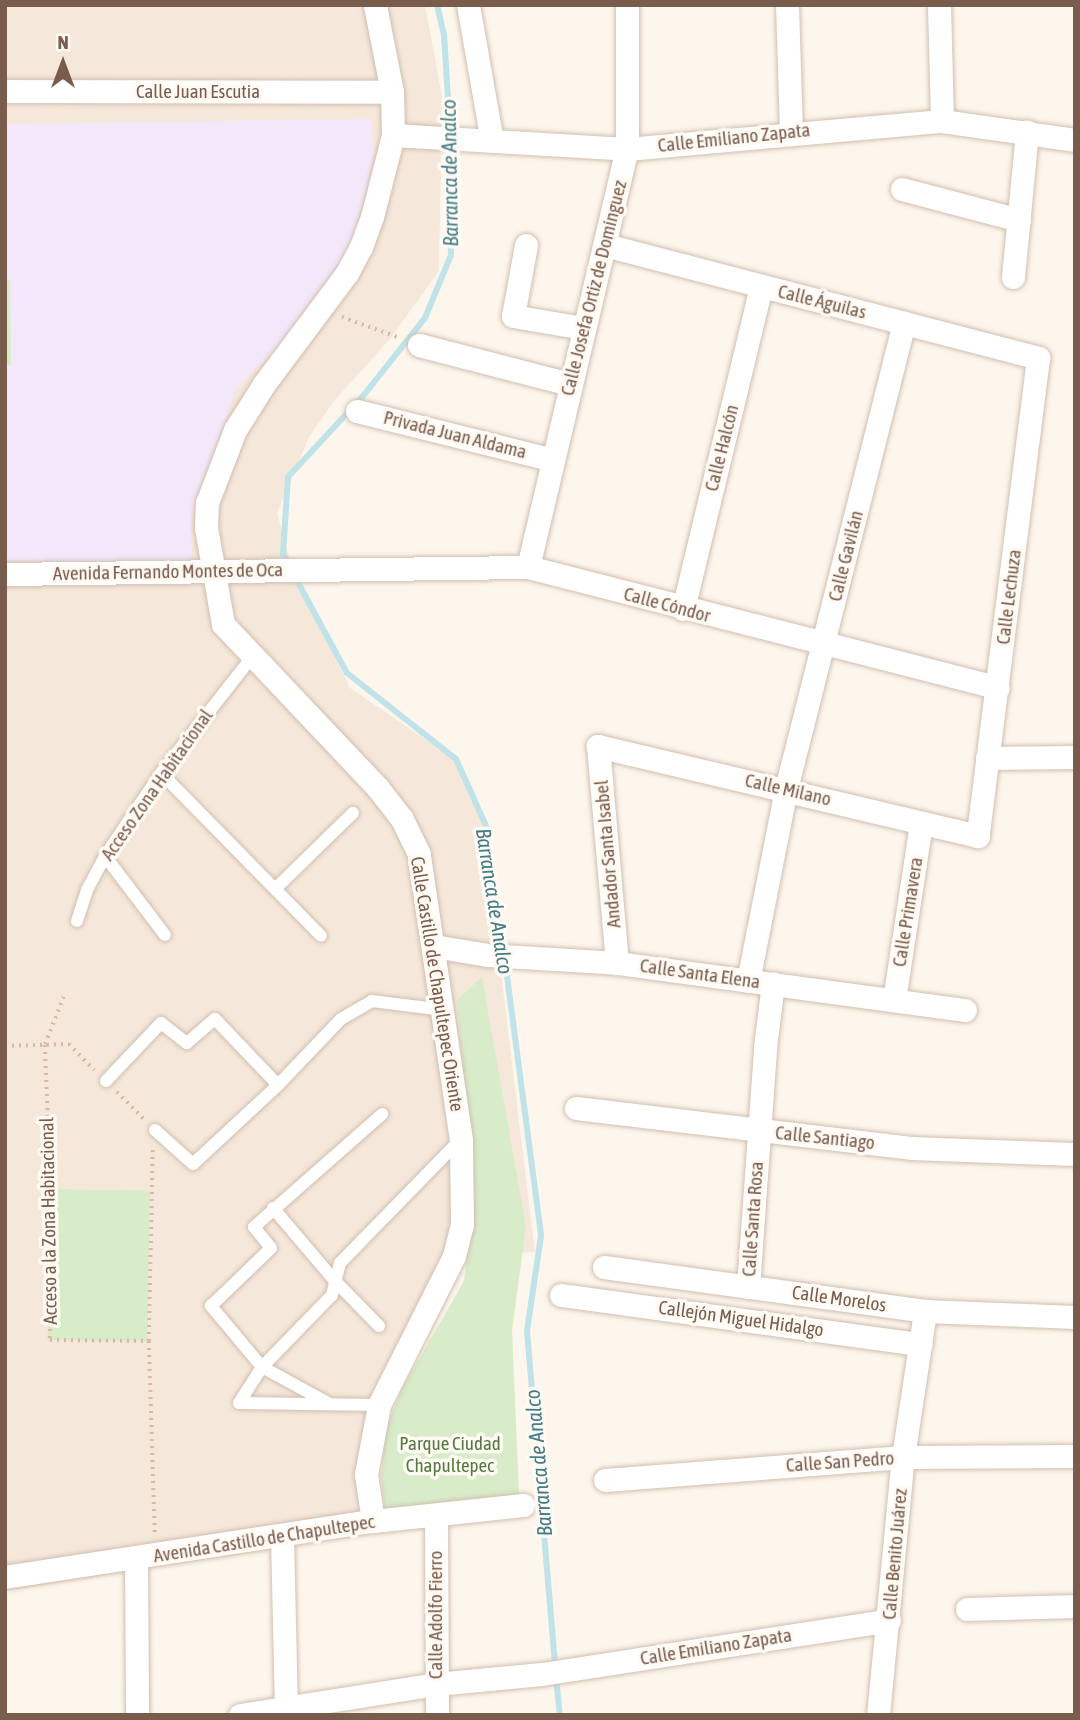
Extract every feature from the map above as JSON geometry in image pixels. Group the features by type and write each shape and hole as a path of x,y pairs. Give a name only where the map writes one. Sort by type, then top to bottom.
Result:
{"street":[{"name":"Calle Castillo de Chapultepec Oriente","path":"373,1521 366,1474 379,1405 454,1256 463,1225 461,1140 419,854 402,819 377,787 223,624 206,528 208,503 234,430 264,384 322,309 361,247 393,135 391,92 375,5"},
{"path":"468,5 492,141"},
{"name":"Calle Josefa Ortiz de Domínguez","path":"528,567 627,149 627,5"},
{"path":"787,5 791,132"},
{"path":"939,5 942,121"},
{"name":"Calle Juan Escutia","path":"5,91 391,92"},
{"name":"Calle Emiliano Zapata","path":"393,135 627,149 791,132 942,121 1075,140"},
{"path":"1013,277 1027,132"},
{"path":"902,188 1018,220"},
{"path":"526,245 513,316 583,328"},
{"name":"Calle Águilas","path":"605,246 1038,358"},
{"name":"Calle Halcón","path":"683,609 761,286"},
{"name":"Calle Gavilán","path":"786,789 904,323"},
{"path":"419,345 570,384"},
{"name":"Calle Lechuza","path":"978,836 1038,358"},
{"name":"Privada Juan Aldama","path":"357,411 553,460"},
{"name":"Calle Cóndor","path":"331,571 528,567 998,688"},
{"name":"Avenida Fernando Montes de Oca","path":"5,574 331,571"},
{"name":"Calle Milano","path":"598,746 978,836"},
{"name":"Andador Santa Isabel","path":"598,746 617,962"},
{"path":"987,758 1075,757"},
{"path":"748,981 786,789"},
{"name":"Calle Primavera","path":"894,1000 921,823"},
{"name":"Calle Santa Elena","path":"434,946 488,955 617,962 965,1010"},
{"name":"Calle Santa Rosa","path":"748,1287 758,1131 773,984"},
{"name":"Calle Santiago","path":"576,1108 911,1148 1075,1154"},
{"name":"Calle Morelos","path":"604,1267 925,1311 1075,1317"},
{"name":"Callejón Miguel Hidalgo","path":"561,1294 921,1344"},
{"name":"Calle Benito Juárez","path":"878,1715 903,1457 925,1311"},
{"name":"Calle San Pedro","path":"605,1480 903,1457 1075,1456"},
{"name":"Avenida Castillo de Chapultepec","path":"5,1577 373,1521 523,1505"},
{"name":"Calle Adolfo Fierro","path":"436,1516 437,1715"},
{"path":"282,1535 286,1711"},
{"path":"137,1715 146,1557"},
{"path":"967,1609 1075,1606"},
{"name":"Calle Emiliano Zapata","path":"240,1715 286,1711 436,1684 542,1674 889,1620"}],"lane":[{"name":"Acceso Zona Habitacional","path":"77,920 87,890 105,856 161,773 252,657"},
{"path":"161,773 321,936"},
{"path":"275,889 352,813"},
{"path":"105,856 165,935"},
{"path":"155,1130 193,1164 278,1085 341,1019 372,1001 443,1010"},
{"path":"106,1081 161,1023 187,1043 215,1019 278,1085"},
{"path":"332,1405 262,1367 211,1306 271,1248 254,1227 382,1114"},
{"path":"379,1405 239,1403 262,1367 332,1295 340,1263 461,1140"},
{"path":"273,1208 335,1281 379,1326"}],"path":[{"path":"322,309 377,329"},
{"path":"45,1045 64,997"},
{"path":"5,1046 69,1044 155,1130 150,1189 146,1557"},
{"name":"Acceso a la Zona Habitacional","path":"45,1045 51,1189 50,1340 149,1341"}],"shaded area":[{"path":"5,5 425,5 442,97 439,271 390,339 334,401 309,437 277,513 293,571 350,688 456,760 483,825 535,1252 458,1257 380,1426 375,1483 383,1531 5,1591"},
{"path":"371,119 374,156 351,248 316,309 236,389 191,515 192,563 5,565 5,124"}],"green space":[{"path":"5,280 10,280 11,365 5,365"},
{"name":"Parque Ciudad Chapultepec","path":"482,977 526,1227 512,1330 520,1517 385,1510 381,1477 386,1428 402,1389 464,1281 473,1197 457,1000"},
{"path":"51,1189 150,1191 147,1342 48,1340"}],"waterway":[{"name":"Barranca de Analco","path":"289,564 283,554 288,477 363,396 425,318 451,255 448,98 444,35 437,5"},
{"name":"Barranca de Analco","path":"295,577 347,673 456,759 487,828 503,950"},
{"name":"Barranca de Analco","path":"505,961 541,1236 527,1331 555,1667"},
{"name":"Barranca de Analco","path":"556,1678 560,1715"}]}
